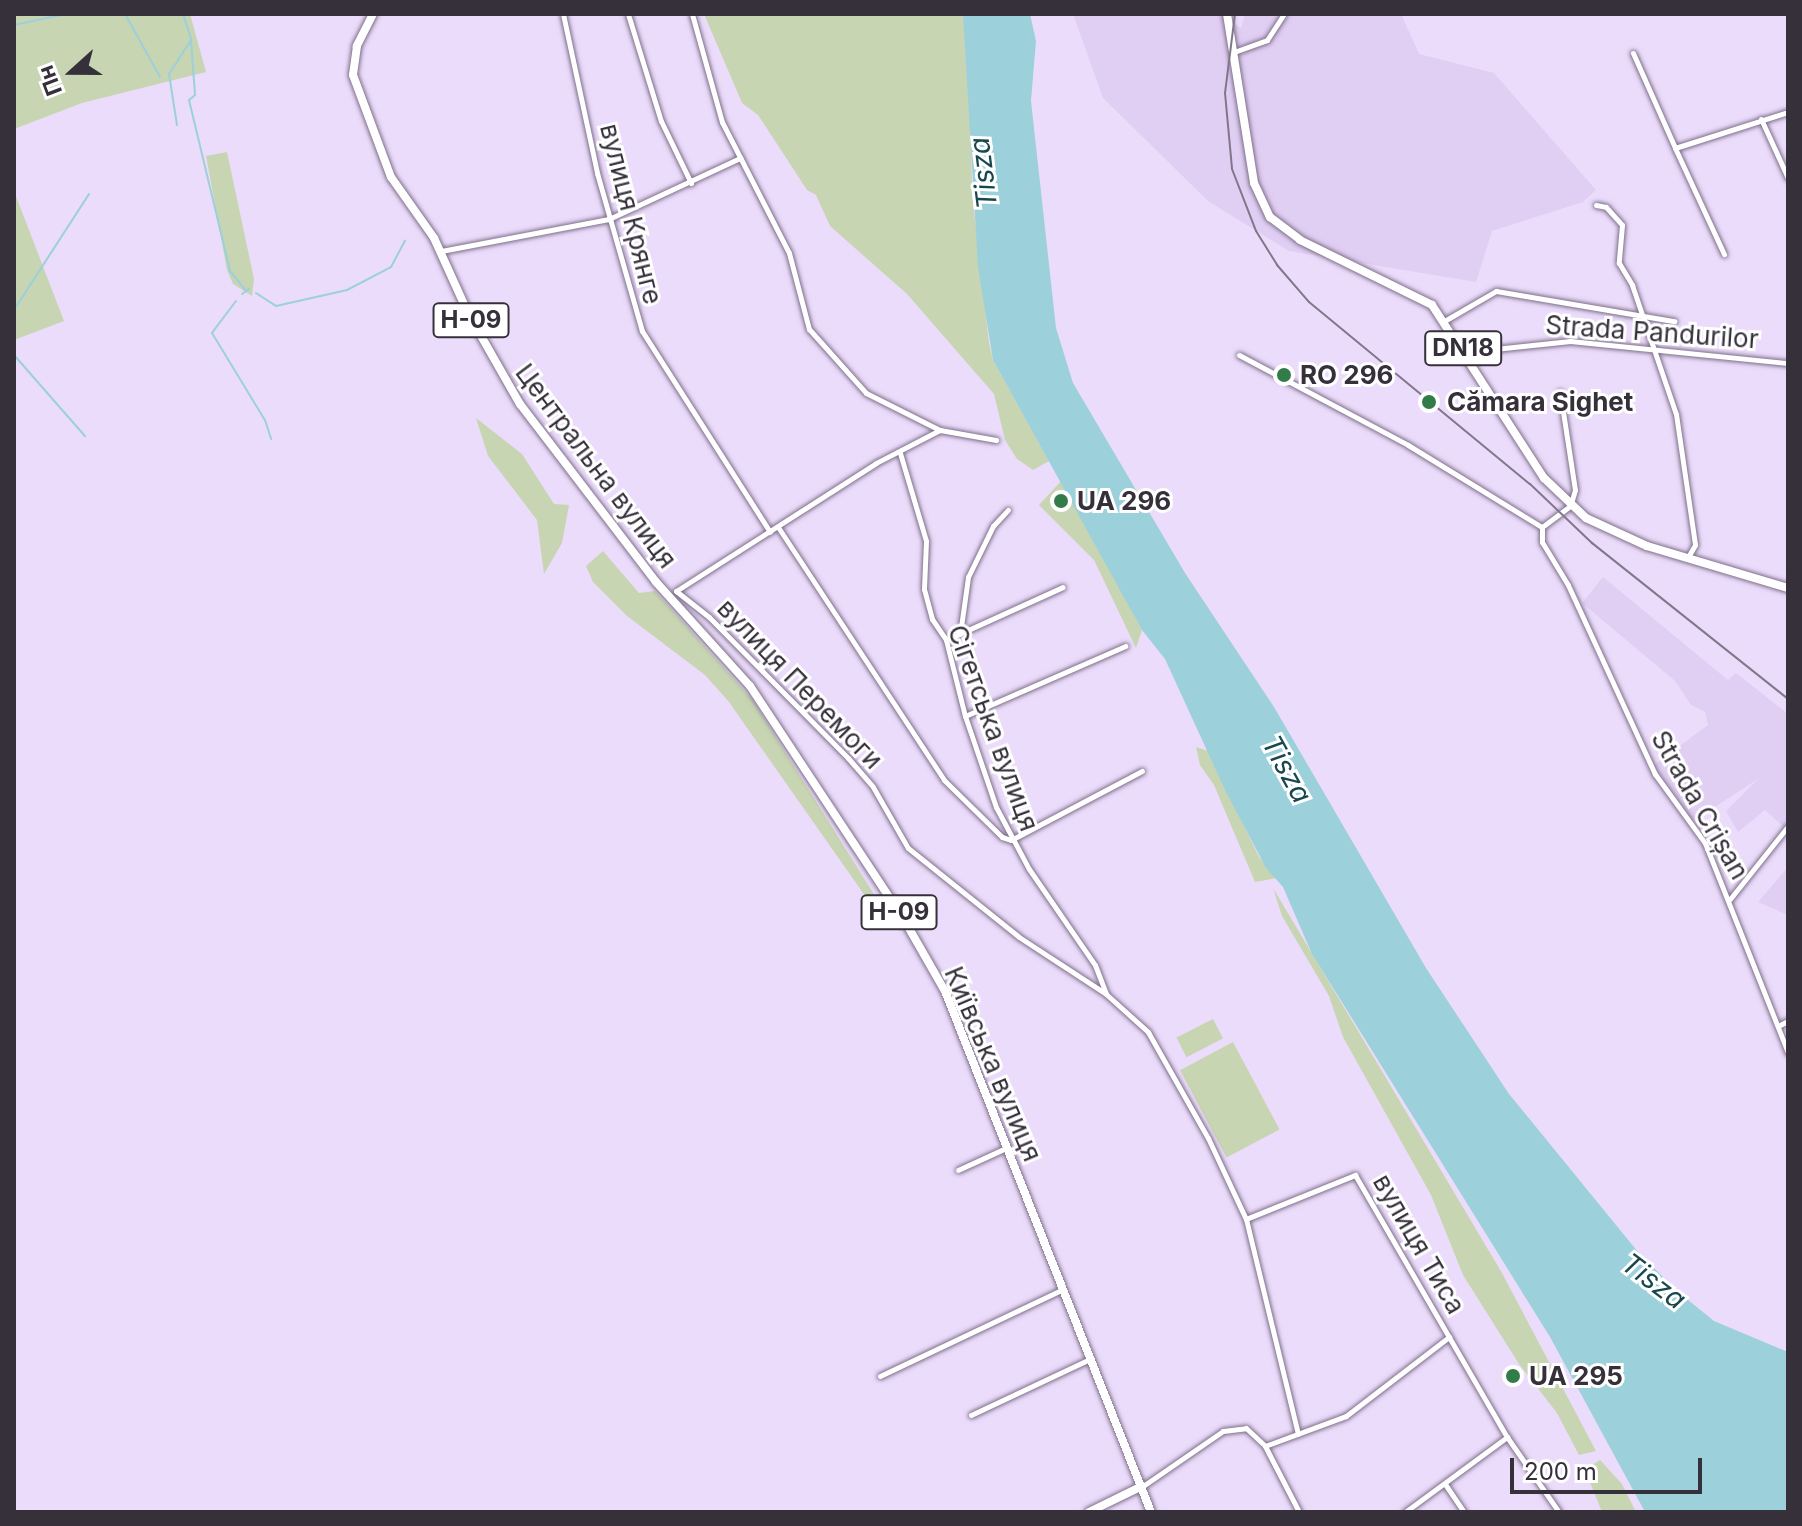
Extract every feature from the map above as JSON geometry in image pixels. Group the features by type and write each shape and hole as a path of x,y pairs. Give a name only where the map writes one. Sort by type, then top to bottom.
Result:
{"main road":[{"name":"Центральна вулиця","path":"373,14 353,61 355,87 391,177 441,251 468,313 520,404 672,594"},
{"name":"DN18","path":"1227,14 1254,183 1270,217 1300,240 1412,291 1446,320 1534,464 1570,506 1608,531 1788,588"},
{"name":"Київська вулиця","path":"672,594 750,686 906,923 945,991 1151,1512"},
{"path":"1089,1512 1142,1486"}],"street":[{"name":"вулиця Крянге","path":"563,14 609,219 642,331 770,532"},
{"path":"628,14 661,121 691,183"},
{"path":"692,14 722,122 789,253 809,329 866,393 940,430 996,440"},
{"path":"1233,53 1259,46 1284,14"},
{"path":"1633,53 1724,254"},
{"path":"1675,148 1788,112"},
{"path":"1761,119 1788,178"},
{"path":"441,251 609,219 740,158"},
{"path":"1596,205 1606,207 1622,225 1619,263 1632,285 1640,317 1676,414 1695,545 1688,557"},
{"path":"1446,320 1496,291 1674,321"},
{"name":"Strada Pandurilor","path":"1466,352 1570,341 1788,363"},
{"path":"1239,355 1408,445 1542,527 1570,506 1575,490 1560,392"},
{"path":"672,594 876,463 940,430"},
{"name":"Сігетська вулиця","path":"900,453 926,541 924,589 932,619 946,640 965,716 1011,840 1095,965 1106,994"},
{"path":"960,634 968,577 993,526 1008,510"},
{"path":"778,527 944,780 1011,840 1142,771"},
{"name":"Strada Crișan","path":"1542,527 1542,542 1568,585 1655,774 1698,832 1730,899 1788,1053"},
{"path":"946,640 1063,587"},
{"name":"вулиця Перемоги","path":"672,594 709,617 848,758 873,787 908,848 1019,937 1106,994"},
{"path":"965,716 1125,646"},
{"path":"1730,899 1788,826"},
{"path":"1106,994 1159,1047 1246,1219 1298,1434"},
{"path":"1778,1026 1788,1021"},
{"path":"958,1170 1007,1148"},
{"name":"вулиця Тиса","path":"1246,1219 1355,1175 1507,1437 1559,1512"},
{"path":"880,1376 1064,1289"},
{"path":"1265,1446 1346,1416 1449,1337"},
{"path":"971,1415 1091,1358"},
{"path":"1142,1486 1223,1431 1246,1428 1265,1446 1299,1512"},
{"path":"1405,1512 1507,1437"},
{"path":"1445,1484 1464,1512"}],"shaded area":[{"path":"14,14 190,14 206,72 82,103 14,129"},
{"path":"704,14 963,14 970,64 972,194 989,343 993,360 1049,461 1033,470 1017,459 1005,440 994,394 907,294 830,226 816,195 807,190 758,115 742,103"},
{"path":"1073,14 1218,14 1241,28 1245,14 1401,14 1419,54 1494,73 1596,190 1583,202 1492,231 1476,282 1289,251 1208,201 1103,98"},
{"path":"227,152 254,279 252,296 233,284 227,270 206,156"},
{"path":"14,191 64,321 14,340"},
{"path":"476,418 522,454 554,504 569,505 562,543 544,574 537,520 488,456"},
{"path":"1062,480 1142,630 1136,648 1094,560 1039,505"},
{"path":"603,551 639,593 655,591 752,699 895,928 889,930 729,702 705,675 627,616 593,582 586,566"},
{"path":"1603,577 1728,680 1736,673 1788,714 1788,831 1765,810 1738,832 1726,811 1758,779 1693,821 1654,765 1708,725 1705,712 1691,705 1675,681 1582,603"},
{"path":"1196,747 1208,751 1259,857 1277,878 1255,882 1214,785 1200,765"},
{"path":"1788,867 1788,915 1758,902"},
{"path":"1273,888 1502,1273 1596,1451 1579,1455 1557,1413 1519,1364 1463,1275 1431,1195 1343,1037 1329,996 1282,916"},
{"path":"1213,1019 1223,1039 1186,1057 1176,1038"},
{"path":"1233,1042 1279,1129 1227,1158 1180,1070"},
{"path":"1600,1460 1622,1484 1636,1512 1602,1512 1585,1470"}],"water":[{"name":"Tisza","path":"963,14 1030,14 1036,41 1031,101 1056,328 1073,383 1185,573 1274,707 1426,968 1509,1094 1638,1252 1677,1291 1714,1321 1788,1352 1788,1512 1645,1512 1550,1337 1312,954 1283,887 1266,868 1226,792 1165,659 1142,630 993,360 978,267"}],"waterway":[{"path":"14,25 66,14"},
{"path":"125,14 160,77"},
{"path":"183,14 191,39"},
{"path":"177,125 169,74 191,40 195,95 189,100 230,271 246,291"},
{"path":"14,310 89,194"},
{"path":"256,293 276,306 347,290 391,267 405,241"},
{"path":"242,294 249,289"},
{"path":"236,301 212,333 265,420 271,439"},
{"path":"14,355 85,436"}],"railway":[{"path":"1235,14 1225,93 1232,169 1256,231 1277,265 1309,302 1530,484 1592,543 1788,699"}],"place":[{"name":"RO 296","path":"1284,375"},
{"name":"Cămara Sighet","path":"1429,402"},
{"name":"UA 296","path":"1061,501"},
{"name":"UA 295","path":"1513,1376"}]}
